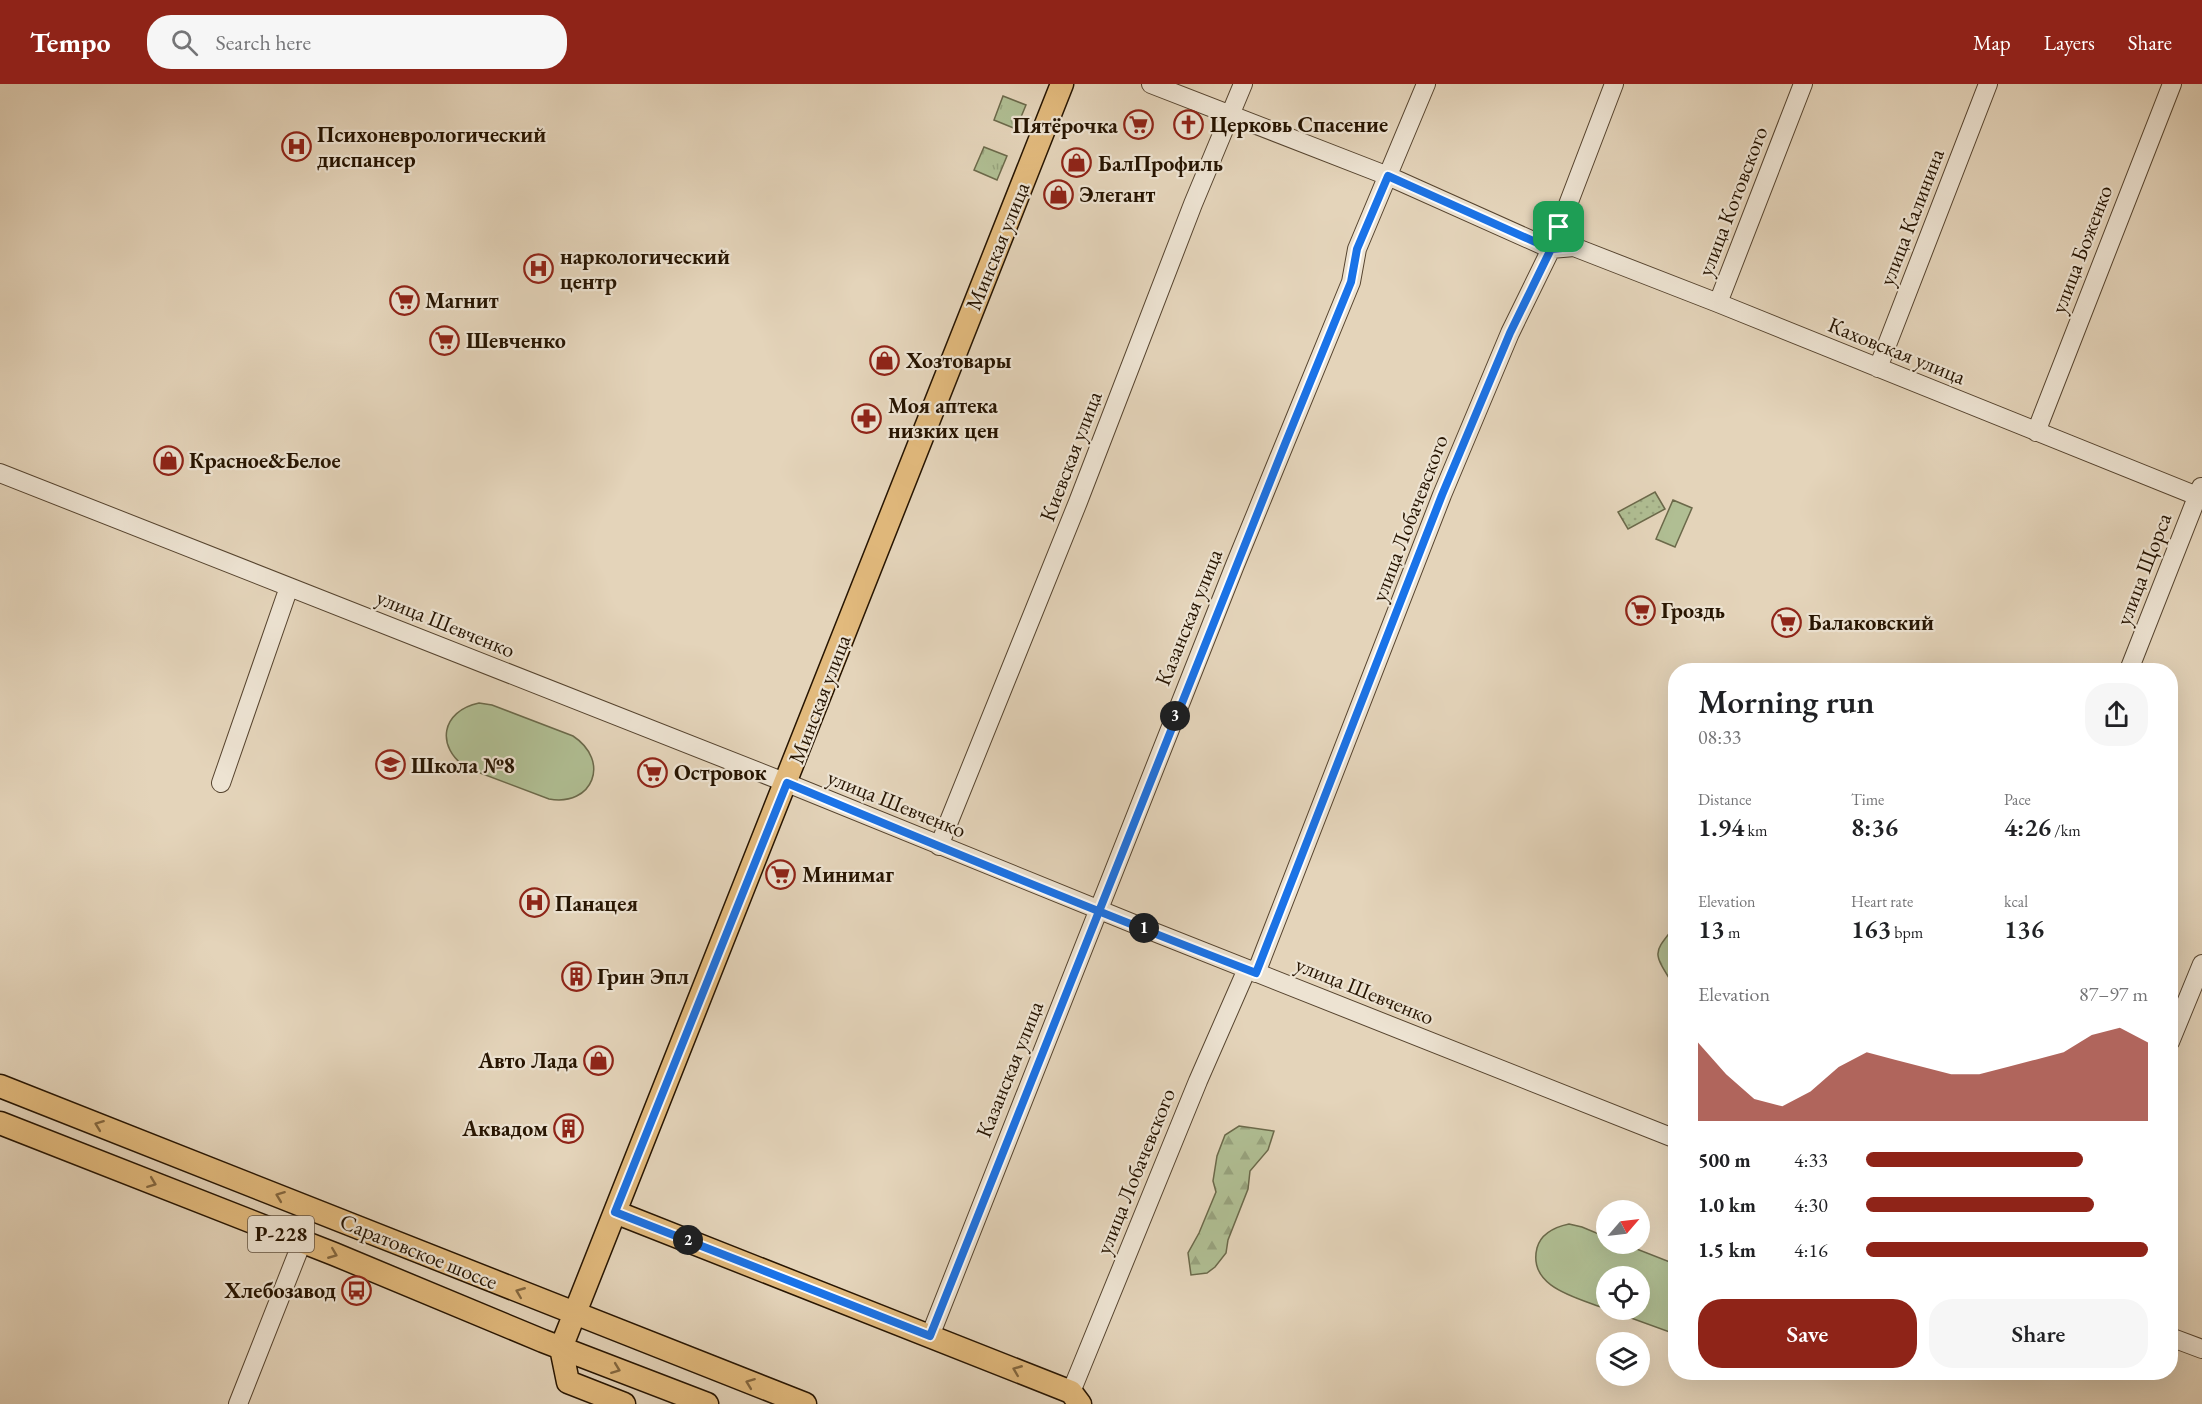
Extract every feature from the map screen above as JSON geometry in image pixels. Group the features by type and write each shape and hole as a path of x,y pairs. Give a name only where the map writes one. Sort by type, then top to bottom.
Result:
{"main road":[{"name":"Минская улица","path":"561,1348 787,783 873,558 1062,84"},
{"name":"Саратовское шоссе","path":"0,1086 805,1404"},
{"name":"Саратовское шоссе","path":"0,1123 302,1242 561,1348 707,1404"},
{"path":"615,1212 930,1336 1076,1398"},
{"path":"561,1348 568,1382 624,1404"}],"street":[{"name":"Каховская улица","path":"1151,84 1388,176 1551,249 1574,247 2036,432 2201,493"},
{"name":"Киевская улица","path":"939,846 1078,502 1193,204 1243,84"},
{"name":"Казанская улица","path":"930,1336 1235,565 1351,282 1357,249 1426,84"},
{"name":"улица Лобачевского","path":"1076,1398 1198,1081 1252,971 1442,495 1510,333 1551,249 1614,84"},
{"name":"улица Котовского","path":"1718,303 1803,84"},
{"name":"улица Калинина","path":"1878,368 1988,84"},
{"name":"улица Боженко","path":"2036,432 2172,84"},
{"path":"1559,227 1574,247"},
{"name":"улица Шевченко","path":"0,473 787,783 1098,910 1668,1136"},
{"name":"улица Щорса","path":"2133,663 2201,493"},
{"path":"221,783 289,587"},
{"path":"2178,1022 2202,964"},
{"path":"237,1404 302,1242"},
{"path":"2178,1340 2202,1350"}],"green space":[{"path":"1003,96 1026,105 1016,129 994,120"},
{"path":"984,147 1007,156 997,180 974,170"},
{"path":"1655,492 1665,509 1628,529 1618,512"},
{"path":"1673,500 1692,508 1675,547 1656,539"},
{"path":"479,703 492,705 573,736 585,746 594,769 592,780 586,789 577,796 564,800 549,799 467,768 457,760 447,740 450,722 466,707"},
{"path":"1668,935 1668,976 1658,958 1659,947"},
{"path":"1239,1126 1274,1131 1268,1150 1250,1171 1248,1189 1228,1240 1226,1253 1207,1273 1191,1275 1188,1253 1216,1192 1213,1181 1217,1156 1225,1135"},
{"path":"1569,1224 1582,1227 1596,1233 1596,1254 1650,1254 1668,1261 1668,1331 1636,1320 1650,1320 1650,1266 1596,1266 1596,1305 1570,1295 1547,1282 1536,1262 1539,1243 1549,1232"}],"place":[{"name":"Церковь Спасение","path":"1189,124"},
{"name":"Пятёрочка","path":"1139,125"},
{"name":"Психоневрологический диспансер","path":"296,147"},
{"name":"БалПрофиль","path":"1077,163"},
{"name":"Элегант","path":"1058,194"},
{"name":"наркологический центр","path":"539,269"},
{"name":"Магнит","path":"404,300"},
{"name":"Шевченко","path":"445,340"},
{"name":"Хозтовары","path":"885,360"},
{"name":"Моя аптека низких цен","path":"867,418"},
{"name":"Красное&Белое","path":"168,460"},
{"name":"Гроздь","path":"1640,610"},
{"name":"Балаковский","path":"1787,622"},
{"name":"Школа №8","path":"390,765"},
{"name":"Островок","path":"653,772"},
{"name":"Минимаг","path":"781,874"},
{"name":"Панацея","path":"534,903"},
{"name":"Грин Эпл","path":"576,976"},
{"name":"Авто Лада","path":"599,1060"},
{"name":"Аквадом","path":"569,1128"},
{"name":"Хлебозавод","path":"357,1290"}],"route":[{"path":"1559,227 1551,249 1510,333 1442,495 1256,973 1098,910 932,843 787,783 615,1212 930,1336 1098,910 1235,565 1351,282 1357,249 1388,176 1551,249 1574,247 1559,227"}]}
